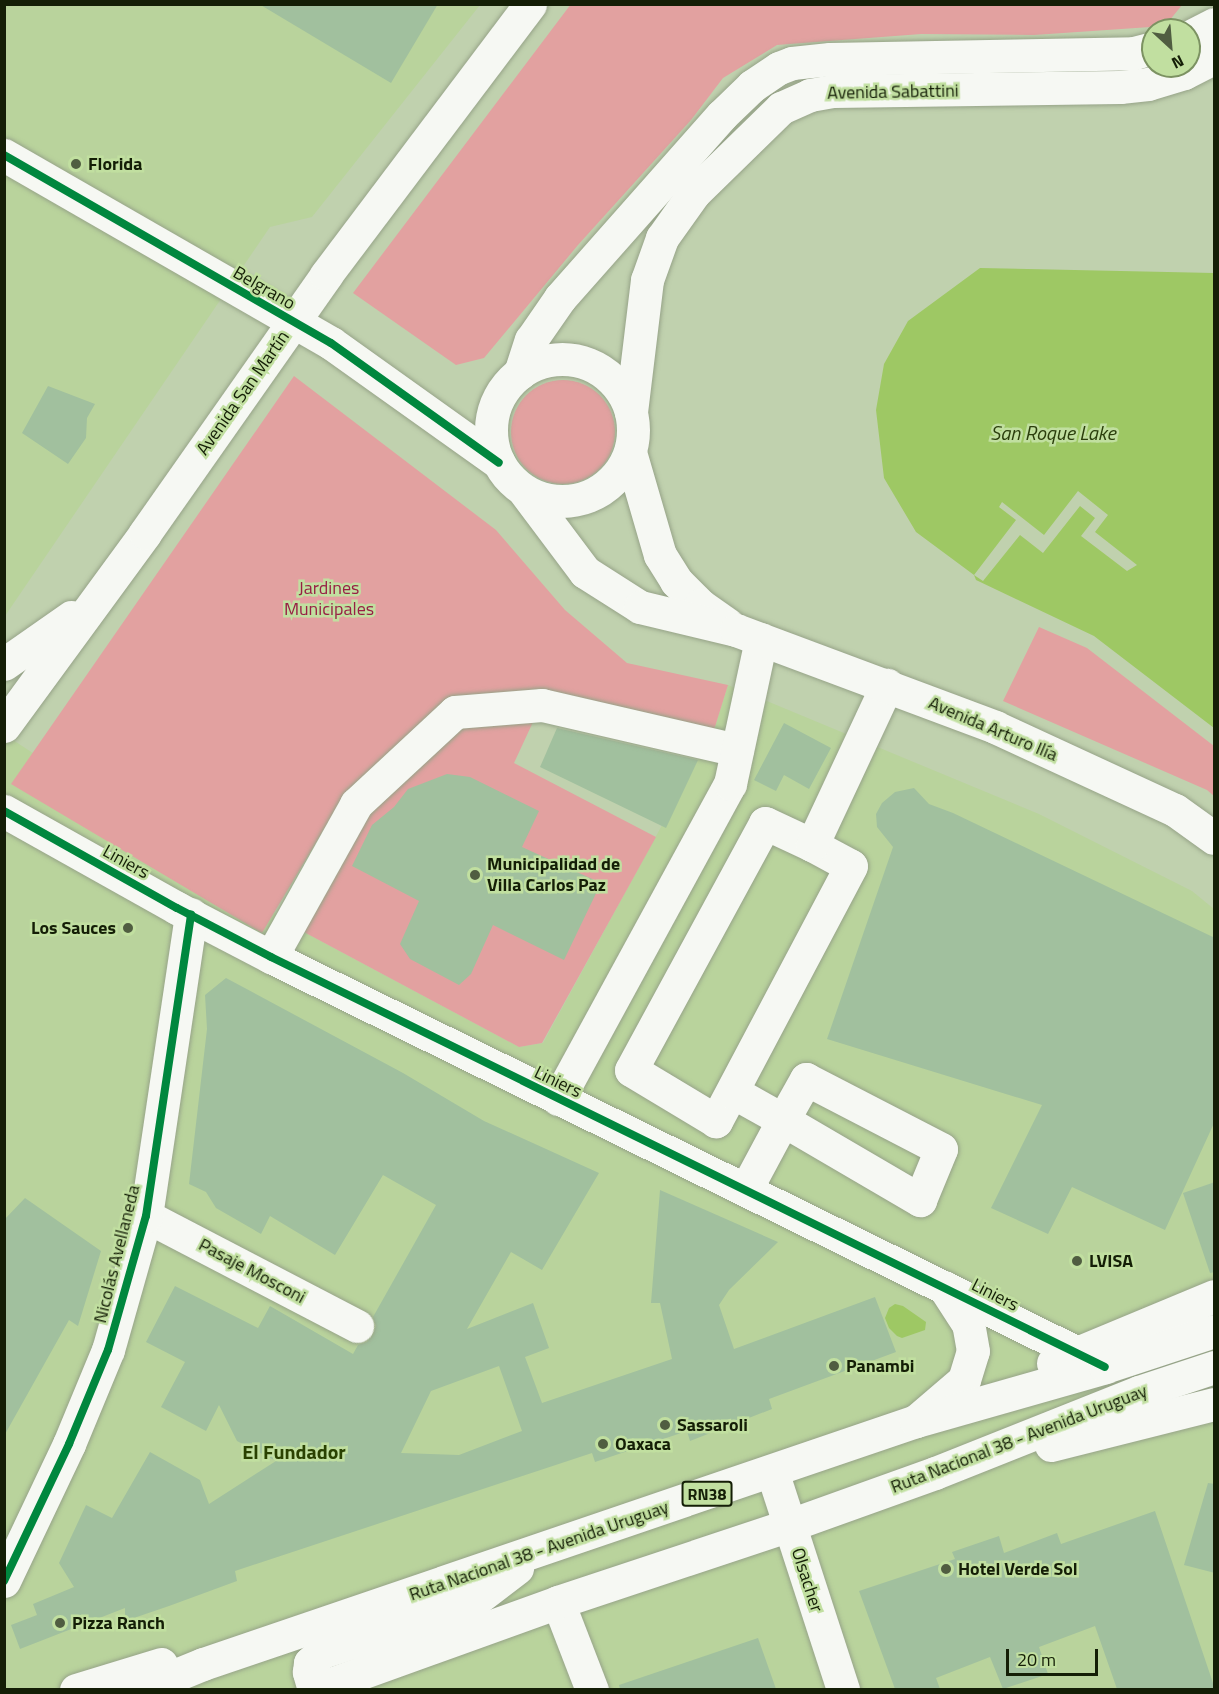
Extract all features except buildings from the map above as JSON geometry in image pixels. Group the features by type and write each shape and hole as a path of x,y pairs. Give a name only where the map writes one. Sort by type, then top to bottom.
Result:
{"main road":[{"name":"Avenida San Martín","path":"4,726 101,594 293,321 530,4"},
{"path":"1201,31 1215,24"},
{"name":"Avenida Sabattini","path":"520,373 531,340 560,298 722,115 752,86 779,68 792,63 830,59 1141,51"},
{"name":"Avenida Sabattini","path":"631,412 647,280 662,238 694,193 781,108 810,95 833,91 1120,87 1148,84 1215,58"},
{"name":"Belgrano","path":"4,155 331,343 499,463"},
{"path":"4,188 33,172"},
{"path":"525,492 545,500 566,501 587,497 605,487 620,471 630,452 633,433 631,412 622,391 606,374 586,363 563,359 540,362 520,373 505,387 495,405 490,425 492,444 499,463 510,479 525,492 585,572 611,590 640,607 749,634"},
{"path":"630,452 660,555 676,581 700,605 749,634"},
{"path":"4,664 101,594"},
{"path":"558,1099 730,784 737,750 749,634"},
{"name":"Avenida Arturo Ilía","path":"749,634 995,728 1109,778 1174,810 1215,838"},
{"path":"812,845 887,686"},
{"path":"271,957 357,804 455,712 542,705 737,750"},
{"name":"Liniers","path":"4,811 271,957 1092,1360"},
{"path":"765,823 812,845 851,866 716,1121 631,1070 765,823"},
{"name":"Nicolás Avellaneda","path":"4,1581 69,1444 108,1350 146,1216 190,914"},
{"path":"733,1092 783,1120 746,1190"},
{"name":"Pasaje Mosconi","path":"146,1216 357,1326"},
{"path":"916,1421 964,1380 973,1350 968,1324 943,1285"},
{"path":"1092,1360 1215,1296"},
{"name":"Ruta Nacional 38 - Avenida Uruguay","path":"139,1689 203,1664 540,1551 1092,1360 1215,1331"},
{"name":"Ruta Nacional 38 - Avenida Uruguay","path":"314,1689 558,1602 790,1526 935,1473 1139,1392 1215,1366"},
{"path":"935,1473 1207,1412"},
{"name":"Olsacher","path":"772,1471 839,1688"},
{"path":"314,1689 309,1672 310,1662 322,1652 471,1603 540,1551"},
{"path":"558,1602 592,1689"},
{"path":"76,1689 180,1658 203,1664"}],"shaded area":[{"path":"5,5 480,5 312,217 270,227 5,616"},
{"path":"728,685 1039,814 1192,891 1214,909 1214,1689 5,1689 4,734 302,931 519,1047 543,1043 714,730"}],"green space":[{"path":"571,4 1182,4 1171,18 1141,18 1141,28 1034,35 921,34 777,45 723,78 691,120 578,245 484,358 456,365 353,293"},
{"name":"Jardines Municipales","path":"294,376 496,530 565,610 627,663 728,685 714,730 448,700 339,804 262,933 11,784"},
{"path":"563,380 583,384 592,389 606,403 611,412 615,432 611,452 606,461 592,475 583,480 563,484 543,480 534,475 520,461 515,452 511,432 515,412 520,403 534,389 543,384"},
{"path":"1039,627 1087,648 1214,746 1214,796 1207,790 1003,701"},
{"path":"533,722 514,763 656,837 542,1043 519,1047 302,931 371,807 463,727"}],"water":[{"name":"San Roque Lake","path":"980,268 1214,273 1214,728 1094,636 976,580 974,575 916,532 884,478 876,410 884,364 908,321"},
{"path":"895,1304 903,1306 926,1322 925,1330 902,1338 897,1336 889,1328 885,1318 889,1308"}],"pier":[{"path":"1078,491 1108,515 1095,532 1137,565 1127,571 1081,536 1095,518 1080,506 1043,553 1020,535 983,581 974,575 1016,520 999,507 1002,502 1044,535"}],"cycle path":[{"path":"4,155 331,343 499,463"},
{"path":"4,811 177,908 271,957 1105,1367"},
{"path":"4,1581 69,1444 108,1350 146,1216 191,914"}],"place":[{"name":"Florida","path":"76,164"},
{"name":"Municipalidad de Villa Carlos Paz","path":"475,875"},
{"name":"Los Sauces","path":"128,928"},
{"name":"LVISA","path":"1077,1261"},
{"name":"Panambi","path":"834,1366"},
{"name":"Sassaroli","path":"665,1425"},
{"name":"Oaxaca","path":"603,1444"},
{"name":"Hotel Verde Sol","path":"946,1569"},
{"name":"Pizza Ranch","path":"60,1623"}],"district":[{"name":"El Fundador","path":"294,1451"}]}
